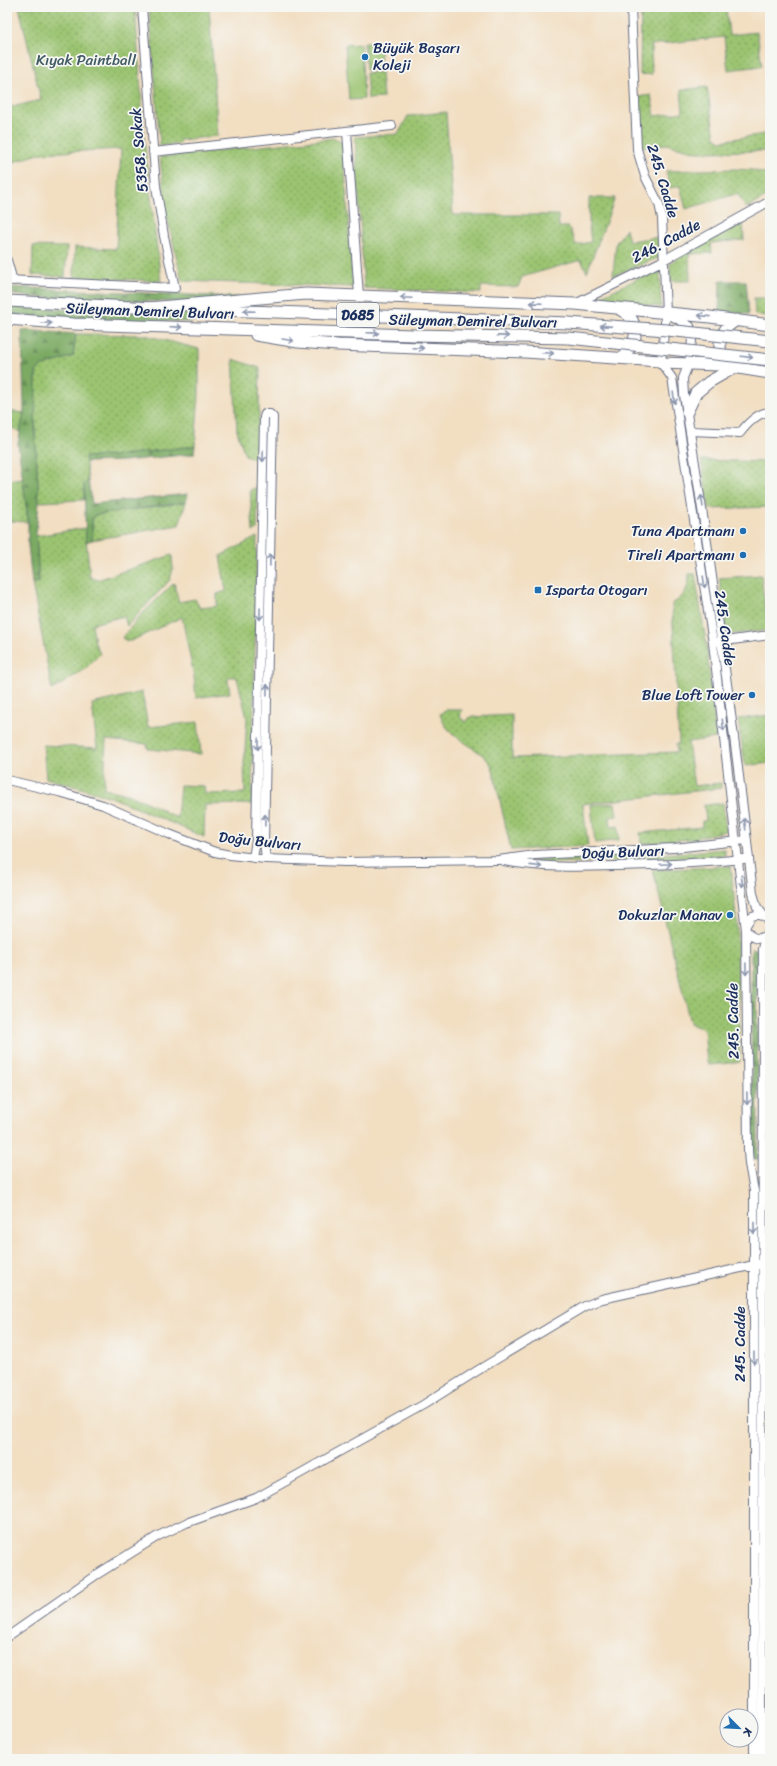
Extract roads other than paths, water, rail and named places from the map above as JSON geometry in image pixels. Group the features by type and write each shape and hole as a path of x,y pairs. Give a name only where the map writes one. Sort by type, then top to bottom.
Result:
{"highway":[{"path":"148,308 306,294 574,304 770,324"},
{"name":"Süleyman Demirel Bulvarı","path":"7,301 148,308 568,323 667,330 770,342"},
{"path":"611,357 625,353 632,346 635,337 635,328 632,319 625,312 616,308"},
{"name":"Süleyman Demirel Bulvarı","path":"7,319 51,323 569,338 770,360"},
{"path":"735,367 724,358 720,344 724,329 737,320"},
{"path":"222,328 298,342 611,357 660,361 661,363 689,363 735,367 770,373"},
{"path":"687,412 696,393 709,382 735,367"}],"street":[{"name":"5358. Sokak","path":"10,281 175,288 160,217 153,152 142,7"},
{"name":"245. Cadde","path":"630,7 637,149 645,176 659,204 663,224 666,313 661,363 672,378 713,643 746,928 748,1151 754,1191 757,1545 762,1707 762,1759"},
{"path":"153,152 392,126"},
{"path":"347,132 359,296"},
{"name":"246. Cadde","path":"574,304 665,259 770,201"},
{"path":"7,260 10,281"},
{"name":"245. Cadde","path":"666,313 690,326 692,340 689,363 683,378 687,412 722,642 755,900 757,908 768,922"},
{"path":"690,431 740,433 747,424 765,412 770,412"},
{"path":"253,858 256,840 264,417 265,414 270,414 273,417 264,842 266,859"},
{"path":"713,643 770,635"},
{"name":"Doğu Bulvarı","path":"7,780 51,790 103,805 202,848 230,855 253,858 344,862 498,860 535,855 644,850 747,840"},
{"name":"Doğu Bulvarı","path":"498,860 537,866 561,867 652,865 749,859"},
{"path":"760,915 768,922 768,935 762,938 754,938 748,933 746,928 749,918 752,916 760,915"},
{"name":"245. Cadde","path":"757,1545 766,1322 763,1263 767,1170 763,949 768,935"},
{"path":"750,1171 767,1170"},
{"path":"7,1637 96,1575 158,1536 186,1523 241,1505 262,1495 418,1408 486,1364 585,1306 602,1299 763,1263"},
{"path":"754,1322 766,1322"},
{"path":"757,1545 770,1540"},
{"path":"757,1545 770,1549"},
{"name":"245. Cadde","path":"754,1759 762,1707"}],"place":[{"name":"Büyük Başarı Koleji","path":"365,57"},
{"name":"Tuna Apartmanı","path":"743,531"},
{"name":"Tireli Apartmanı","path":"743,555"},
{"name":"Isparta Otogarı","path":"538,590"},
{"name":"Blue Loft Tower","path":"752,695"},
{"name":"Dokuzlar Manav","path":"730,915"}],"park label":[{"name":"Kıyak Paintball","path":"86,60"}]}
